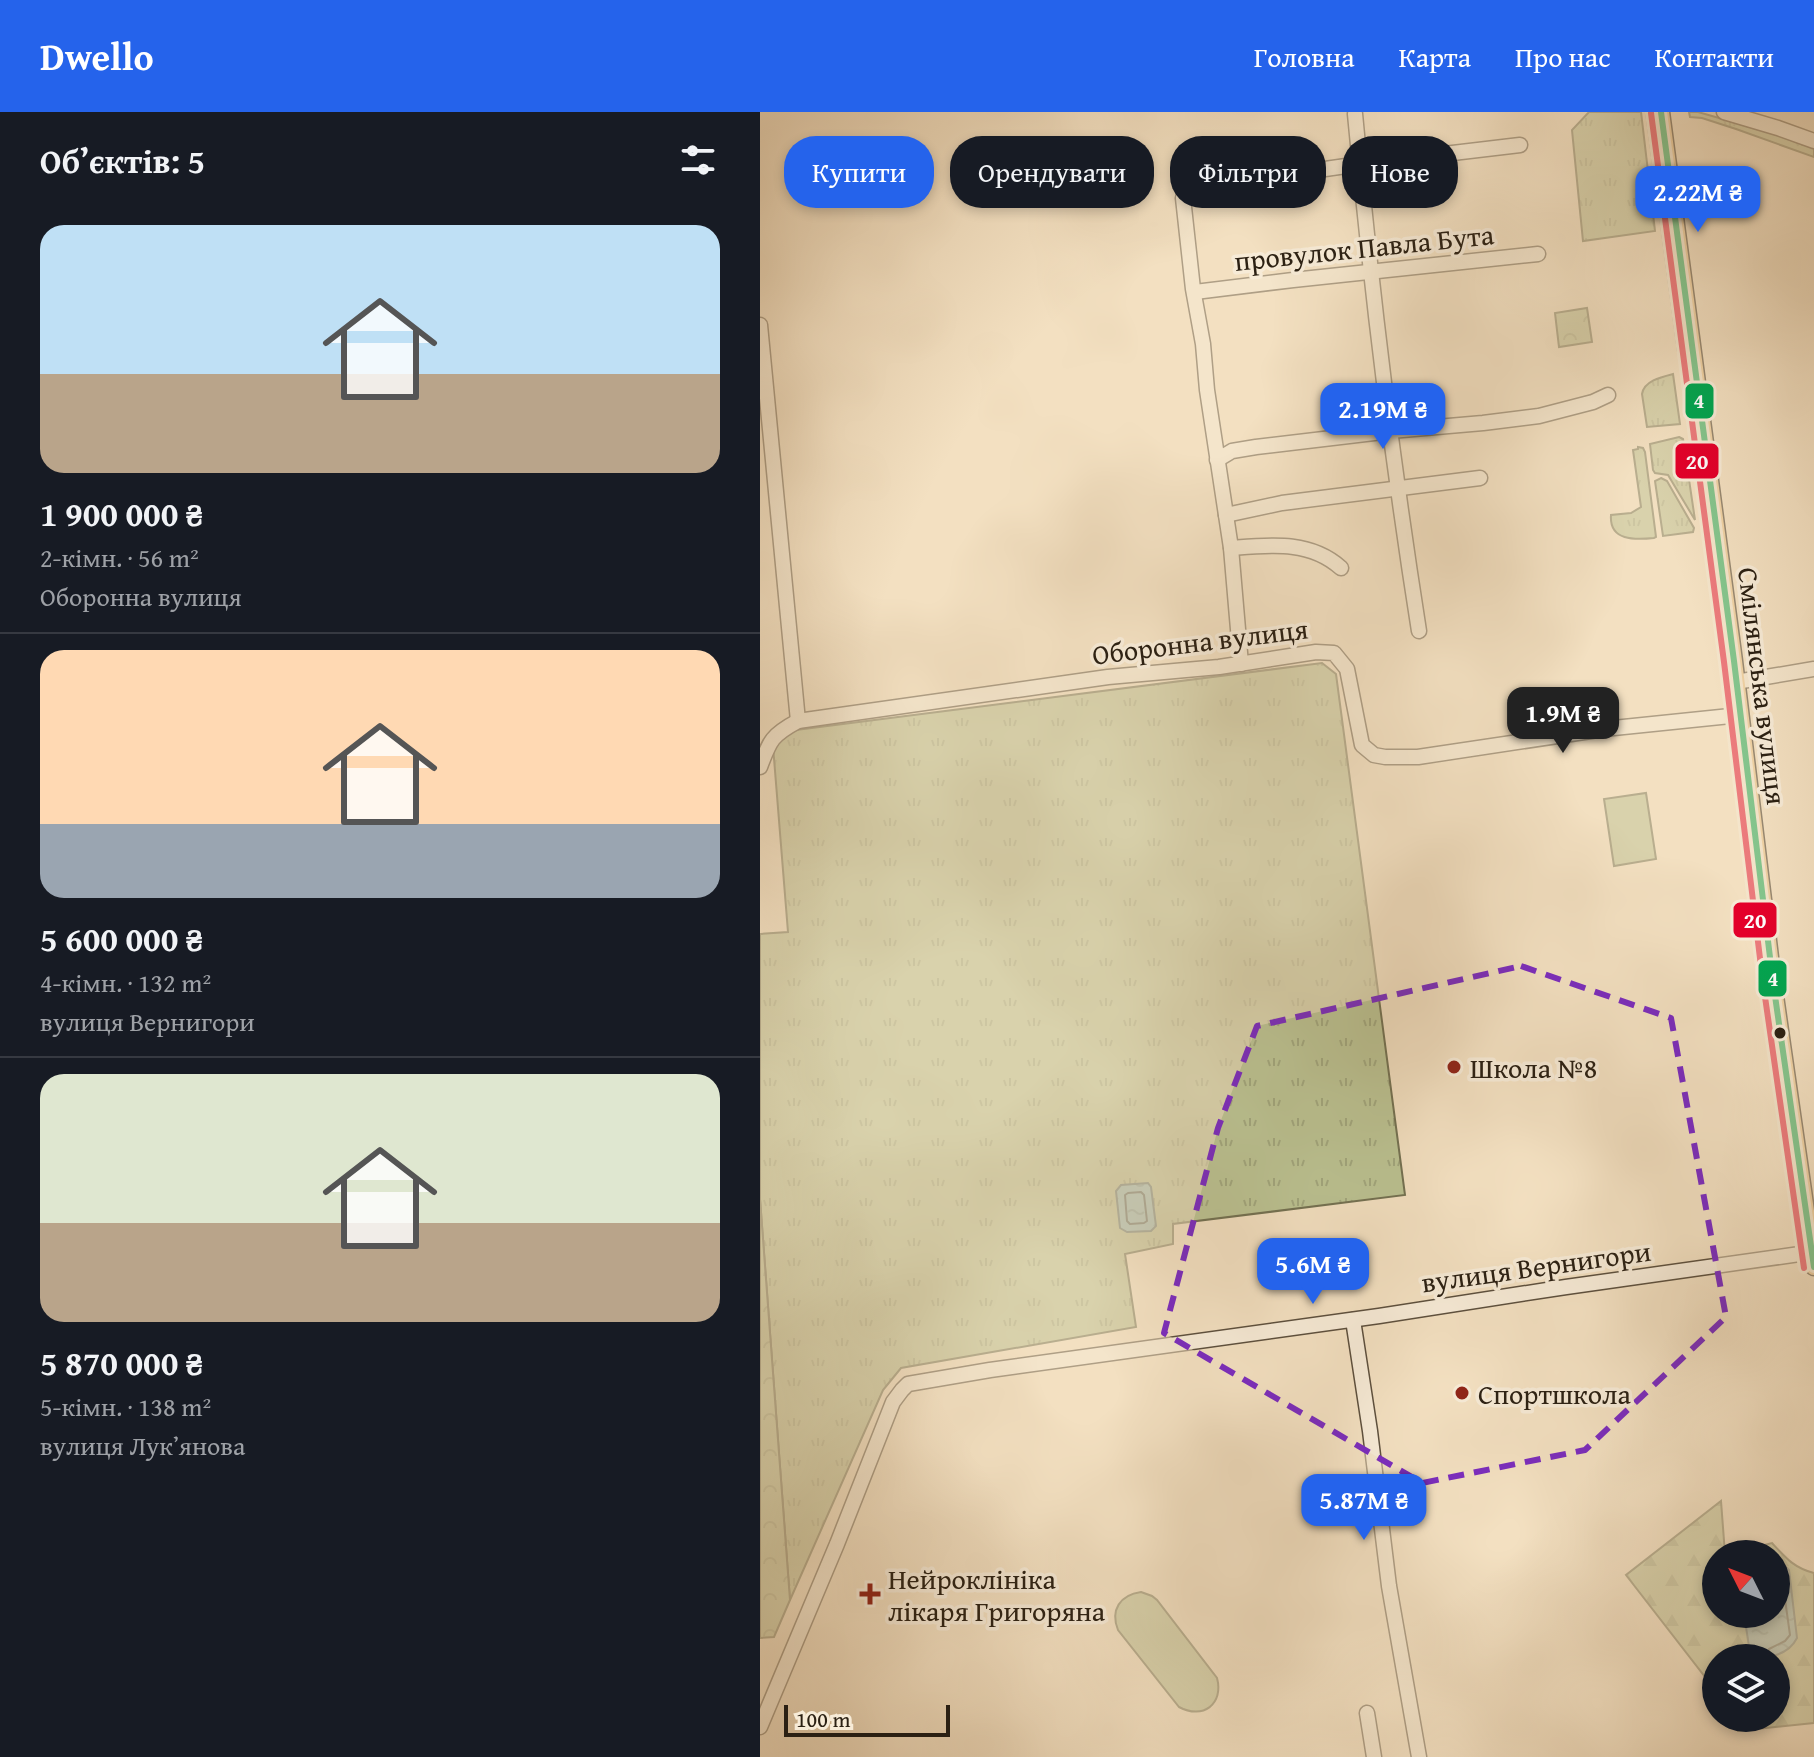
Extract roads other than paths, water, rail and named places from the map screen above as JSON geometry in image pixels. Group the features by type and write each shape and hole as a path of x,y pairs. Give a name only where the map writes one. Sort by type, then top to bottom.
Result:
{"main road":[{"name":"Смілянська вулиця","path":"1661,112 1773,982 1813,1257"}],"street":[{"path":"1724,112 1814,141"},
{"path":"1355,114 1357,136"},
{"path":"1458,152 1520,145"},
{"path":"1184,208 1231,548 1241,664"},
{"path":"1365,208 1398,489 1419,631"},
{"name":"провулок Павла Бута","path":"1195,292 1538,254"},
{"path":"760,325 798,721 769,742 760,767"},
{"path":"1217,460 1232,451 1539,416 1608,395"},
{"path":"1226,515 1282,503 1480,478"},
{"path":"1231,548 1293,547 1322,553 1341,568"},
{"name":"Оборонна вулиця","path":"798,721 1108,677 1241,664 1316,652 1334,653 1347,669 1362,745 1374,755 1385,757 1418,757 1604,729 1740,715"},
{"path":"1736,682 1814,669"},
{"name":"вулиця Вернигори","path":"760,1727 897,1395 908,1384 1566,1287 1813,1257"},
{"path":"1353,1320 1389,1586 1419,1757"},
{"path":"1367,1713 1374,1757"}],"water":[{"path":"1148,1183 1156,1226 1151,1231 1127,1232 1120,1228 1116,1191 1121,1185"},
{"path":"1790,1578 1797,1638 1794,1643 1790,1647 1790,1644 1749,1644 1746,1628 1790,1628"}],"place":[{"name":"Школа №8","path":"1454,1067"},
{"name":"Спортшкола","path":"1462,1393"},
{"name":"Нейроклініка лікаря Григоряна","path":"870,1594"}]}
